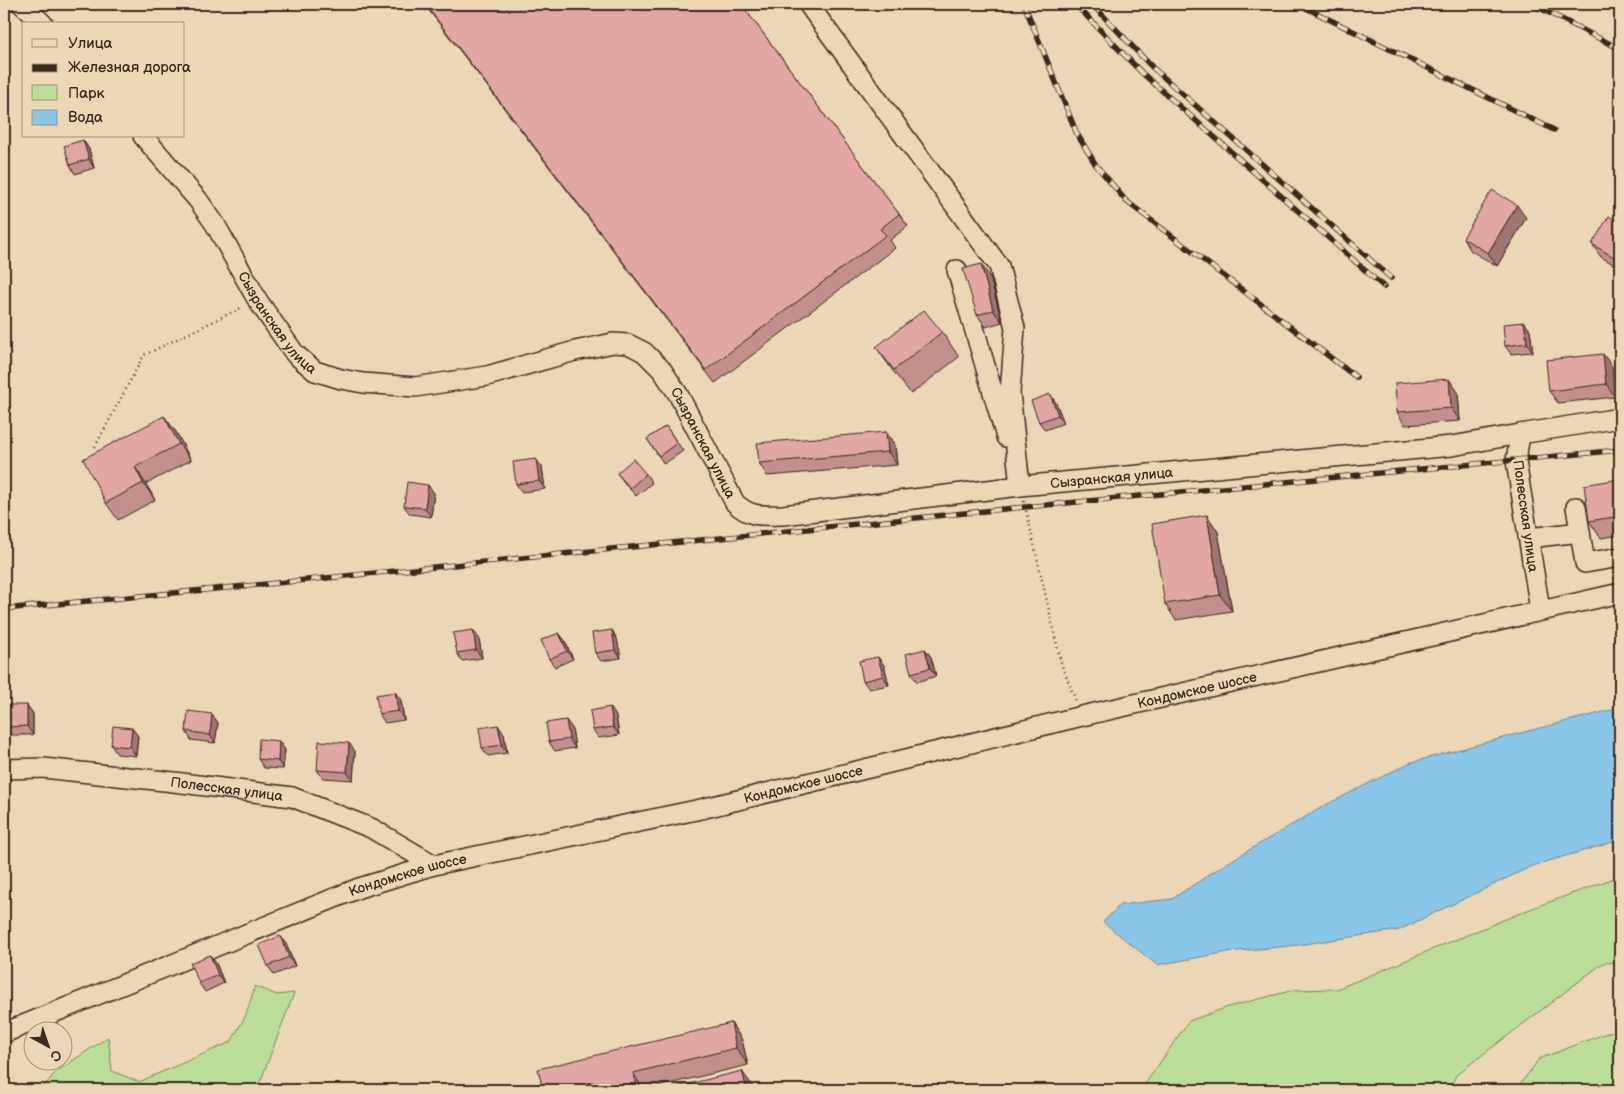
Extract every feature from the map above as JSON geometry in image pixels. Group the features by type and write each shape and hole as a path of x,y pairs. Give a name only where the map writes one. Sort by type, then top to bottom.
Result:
{"street":[{"path":"22,4 41,22"},
{"path":"808,4 999,266 1015,328 1010,393 1020,486"},
{"name":"Сызранская улица","path":"145,138 198,200 215,224 258,301 294,354 315,372 363,383 415,387 478,378 574,351 613,344 628,344 644,352 662,370 678,394 735,503 742,510 758,516 1020,486 1452,446 1520,434"},
{"path":"957,270 1020,486"},
{"path":"1520,434 1620,418"},
{"name":"Полесская улица","path":"1520,434 1516,461 1540,610"},
{"path":"1576,508 1585,563 1620,557"},
{"path":"1529,538 1580,532"},
{"name":"Кондомское шоссе","path":"4,1034 360,888 434,865 701,809 1082,716 1620,592"},
{"name":"Полесская улица","path":"4,769 43,768 292,797 371,828 434,865"}],"path":[{"path":"96,447 144,356 258,301"},
{"path":"1020,486 1061,662 1082,716"}],"green space":[{"path":"1620,876 1620,962 1603,963 1456,1075 1449,1090 1141,1090 1189,1021 1228,1007 1294,990 1337,989 1525,911"},
{"path":"255,986 277,995 294,993 257,1090 41,1090 56,1072 72,1072 72,1061 108,1037 112,1071 139,1082 231,1042 246,1015"},
{"path":"1620,1028 1620,1090 1516,1090 1539,1059"}],"water":[{"path":"1620,708 1620,840 1532,866 1399,930 1298,945 1228,952 1157,965 1103,922 1120,905 1172,899 1222,866 1324,806 1409,763"}],"building":[{"path":"425,4 741,4 899,214 880,229 886,235 706,370"},
{"path":"83,140 89,159 70,165 64,146"},
{"path":"1492,190 1517,205 1488,253 1463,238"},
{"path":"1609,216 1620,223 1620,261 1592,244"},
{"path":"981,264 993,310 977,315 963,269"},
{"path":"924,310 942,332 894,370 876,347"},
{"path":"1524,322 1527,343 1505,346 1503,324"},
{"path":"1603,354 1606,384 1549,391 1546,360"},
{"path":"1449,379 1451,408 1397,412 1395,383"},
{"path":"1050,394 1058,415 1039,422 1031,401"},
{"path":"164,416 179,444 135,467 143,483 106,503 83,459"},
{"path":"666,426 677,443 659,456 647,439"},
{"path":"886,432 888,452 759,463 757,443"},
{"path":"536,459 539,481 516,484 513,462"},
{"path":"633,459 646,474 630,488 617,473"},
{"path":"1620,479 1620,516 1589,521 1584,485"},
{"path":"407,482 428,485 425,508 404,506"},
{"path":"1207,515 1220,595 1165,604 1152,524"},
{"path":"473,630 476,650 457,653 453,633"},
{"path":"612,630 615,650 595,653 592,633"},
{"path":"559,633 567,651 549,659 541,640"},
{"path":"925,649 930,668 911,673 906,654"},
{"path":"878,657 883,676 863,681 859,661"},
{"path":"395,692 398,711 379,714 376,695"},
{"path":"5,705 27,705 27,726 5,727"},
{"path":"610,707 613,727 593,730 590,711"},
{"path":"188,711 212,714 210,735 186,731"},
{"path":"566,720 569,739 549,742 546,723"},
{"path":"498,725 502,745 482,748 479,728"},
{"path":"113,726 132,728 130,747 111,745"},
{"path":"259,739 279,741 278,761 258,759"},
{"path":"319,741 349,743 347,772 317,770"},
{"path":"280,936 289,957 268,966 259,945"},
{"path":"210,955 218,975 199,983 190,963"},
{"path":"731,1023 736,1048 633,1073 637,1090 595,1090 593,1082 557,1090 543,1090 538,1069"},
{"path":"742,1071 747,1090 664,1090"}],"railway":[{"path":"1024,4 1077,134 1096,165 1126,201 1356,377"},
{"path":"1075,4 1142,73 1384,287"},
{"path":"1092,4 1152,67 1391,278"},
{"path":"1298,4 1554,130"},
{"path":"1532,4 1618,48"},
{"path":"4,609 1025,507 1620,450"}]}
